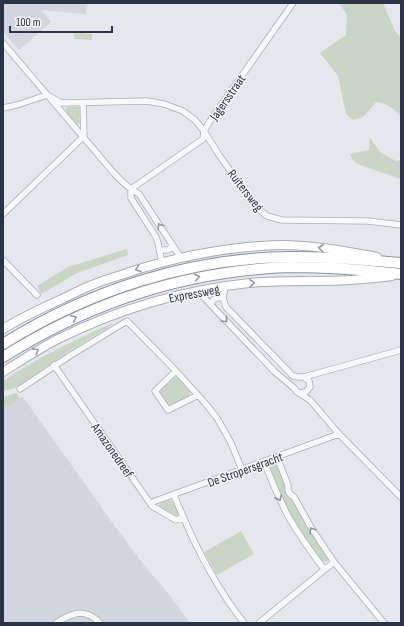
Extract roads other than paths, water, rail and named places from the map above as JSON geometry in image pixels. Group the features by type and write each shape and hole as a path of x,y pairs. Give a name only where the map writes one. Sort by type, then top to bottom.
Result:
{"highway":[{"name":"Expressweg","path":"3,344 51,317 90,299 146,279 186,269 247,259 290,257 338,257 401,262"},
{"name":"Expressweg","path":"3,357 40,335 85,313 146,290 193,278 245,270 292,268 332,268 401,274"}],"street":[{"name":"Jagersstraat","path":"48,95 61,103 147,101 164,104 176,108 190,116 204,131 293,3"},
{"path":"3,43 115,174 131,189 139,194 182,258"},
{"path":"3,108 48,95"},
{"path":"83,103 84,138"},
{"path":"131,189 203,139 204,131"},
{"name":"Ruitersweg","path":"204,131 257,208 268,216 284,220 368,221 401,225"},
{"path":"3,214 81,139 84,138"},
{"path":"131,189 131,198 156,237 162,263"},
{"name":"Expressweg","path":"3,329 46,306 93,284 141,268 210,252 253,246 282,245 322,248 401,262"},
{"path":"160,250 168,250 173,246"},
{"path":"3,260 37,296"},
{"name":"Expressweg","path":"3,372 28,355 60,338 126,310 160,300 198,291 224,289 249,283 349,280 401,274"},
{"path":"224,289 223,298 226,307 293,376 304,377 315,375 401,350"},
{"path":"198,291 275,372 297,392 310,400 339,434 401,497"},
{"path":"211,305 211,301 214,299 223,298"},
{"path":"20,389 127,321 176,371 211,410 231,443 242,470"},
{"name":"Amazonedreef","path":"54,366 150,504 176,520 183,518"},
{"path":"176,371 155,391 168,410 198,395"},
{"path":"300,393 306,392 315,375"},
{"path":"294,388 294,382 298,377"},
{"path":"304,377 307,379 310,400"},
{"name":"De Stropersgracht","path":"150,504 339,434"},
{"path":"277,458 288,485 288,490 294,497 309,525 334,562 384,623"},
{"path":"264,462 276,491 289,516 307,547 324,570"},
{"path":"174,495 183,518 208,569 244,623"},
{"path":"259,623 334,562"},
{"path":"56,623 68,616 78,613 88,614 100,623"}]}
